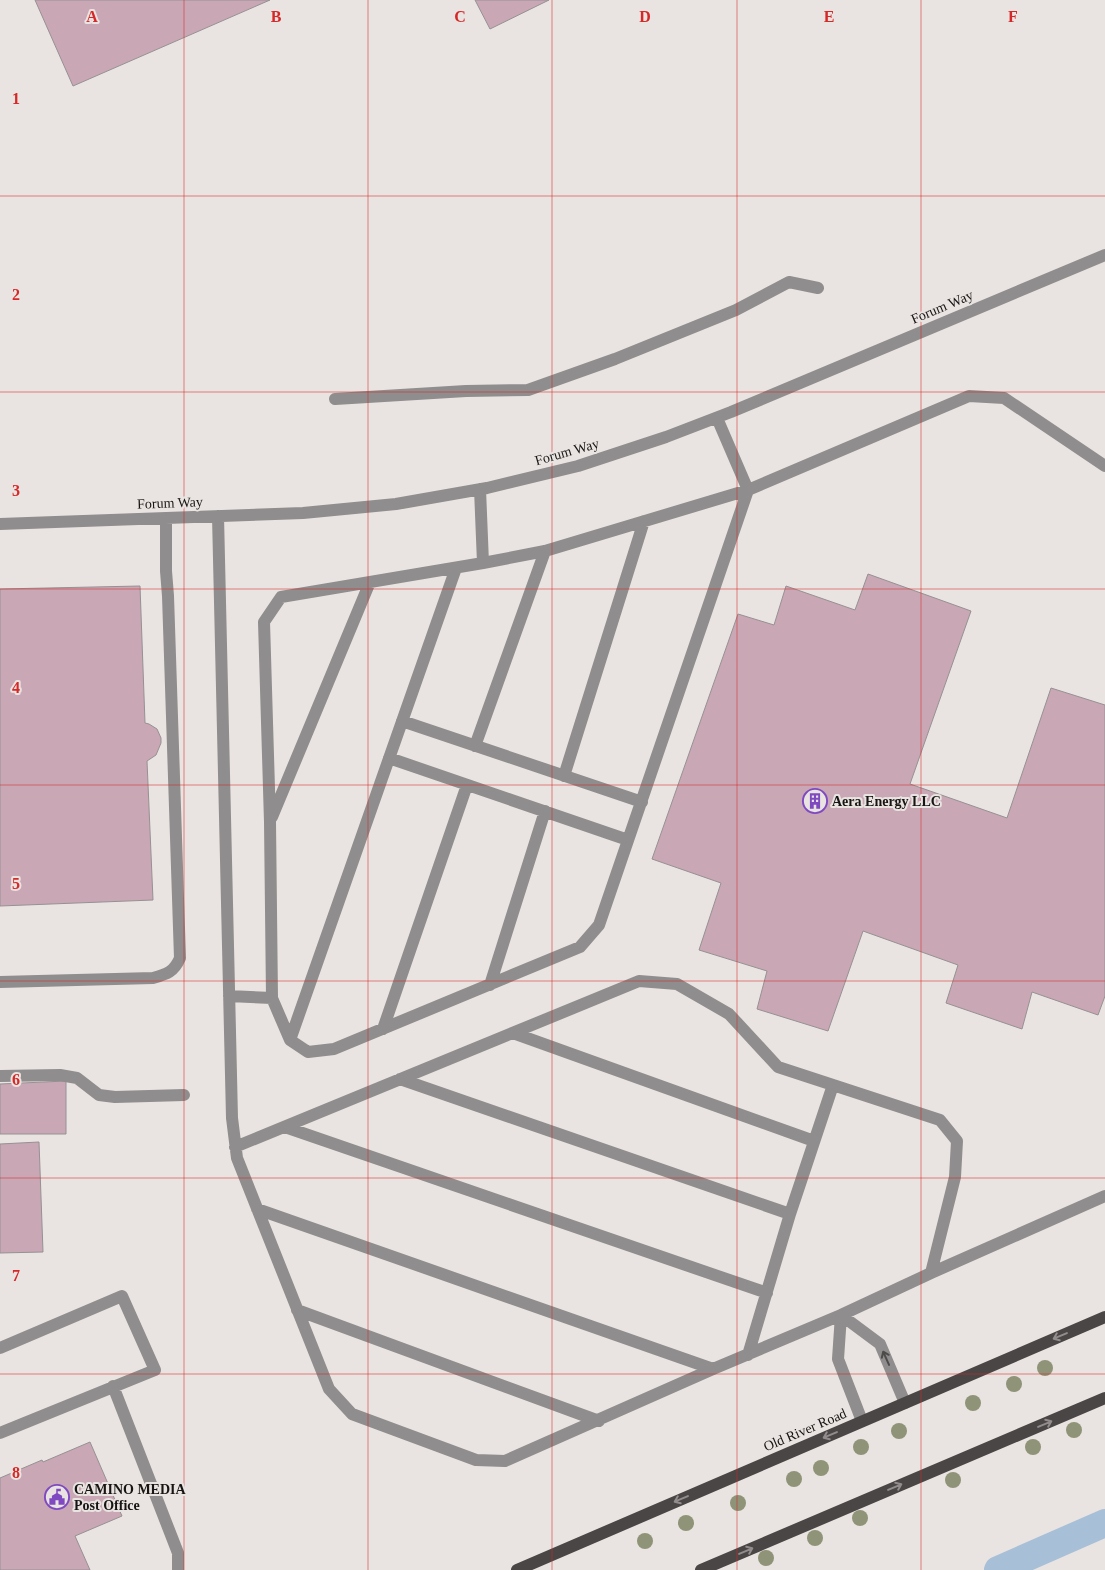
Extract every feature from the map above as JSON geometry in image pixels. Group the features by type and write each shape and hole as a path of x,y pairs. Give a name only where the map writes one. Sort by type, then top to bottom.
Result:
{"main road":[{"name":"Old River Road","path":"516,1570 1105,1317"},
{"path":"701,1570 1105,1398"}],"street":[{"name":"Forum Way","path":"0,524 322,512 396,504 480,489 578,466 717,418 1105,255"},
{"path":"335,399 474,391 528,390 615,359 727,313 790,282 818,288"},
{"path":"717,418 748,490 599,924 580,948 334,1050 308,1052 290,1040 272,998 270,822 264,622 281,597 545,551 748,490 969,396 1004,398 1105,466"},
{"path":"480,489 483,563"},
{"path":"218,516 232,1118 237,1158 329,1389 352,1414 476,1460 505,1461 599,1421 712,1369 841,1315 1105,1196"},
{"path":"0,982 153,978 166,974 176,968 180,958 166,570 166,518"},
{"path":"564,776 644,521"},
{"path":"475,746 545,551"},
{"path":"290,1040 456,568"},
{"path":"270,822 370,582"},
{"path":"402,721 642,802"},
{"path":"389,758 628,840"},
{"path":"382,1029 467,785"},
{"path":"490,985 545,812"},
{"path":"236,1147 639,981 677,984 729,1014 778,1067 940,1120 957,1141 955,1177 932,1273"},
{"path":"229,996 272,998"},
{"path":"513,1033 814,1141"},
{"path":"0,1076 60,1075 77,1078 100,1095 115,1097 184,1095"},
{"path":"400,1079 790,1214"},
{"path":"748,1355 790,1214 833,1085"},
{"path":"285,1127 767,1293"},
{"path":"257,1209 712,1369"},
{"path":"0,1348 122,1296 155,1370 0,1434"},
{"path":"297,1310 599,1421"},
{"path":"841,1315 880,1344 905,1403"},
{"path":"841,1315 838,1359 862,1421"},
{"path":"114,1386 178,1553 178,1570"}],"building":[{"path":"35,0 270,0 73,86"},
{"path":"475,0 549,0 490,29"},
{"name":"Aera Energy LLC","path":"868,574 971,611 910,784 1007,818 1051,688 1105,705 1105,996 1098,1015 1032,992 1022,1029 946,1003 958,965 863,931 828,1031 757,1009 767,971 699,950 721,883 652,859 738,614 774,625 786,586 855,610"},
{"path":"140,586 145,723 157,729 161,738 156,755 147,761 153,900 0,906 0,589"},
{"path":"66,1081 66,1134 0,1134 0,1084"},
{"path":"39,1142 43,1252 0,1253 0,1144"},
{"name":"CAMINO MEDIA Post Office","path":"90,1442 122,1516 75,1536 90,1570 0,1570 0,1478"}],"waterway":[{"path":"998,1570 1105,1523"}],"place":[{"name":"Aera Energy LLC","path":"815,801"},
{"name":"CAMINO MEDIA Post Office","path":"57,1497"}]}
